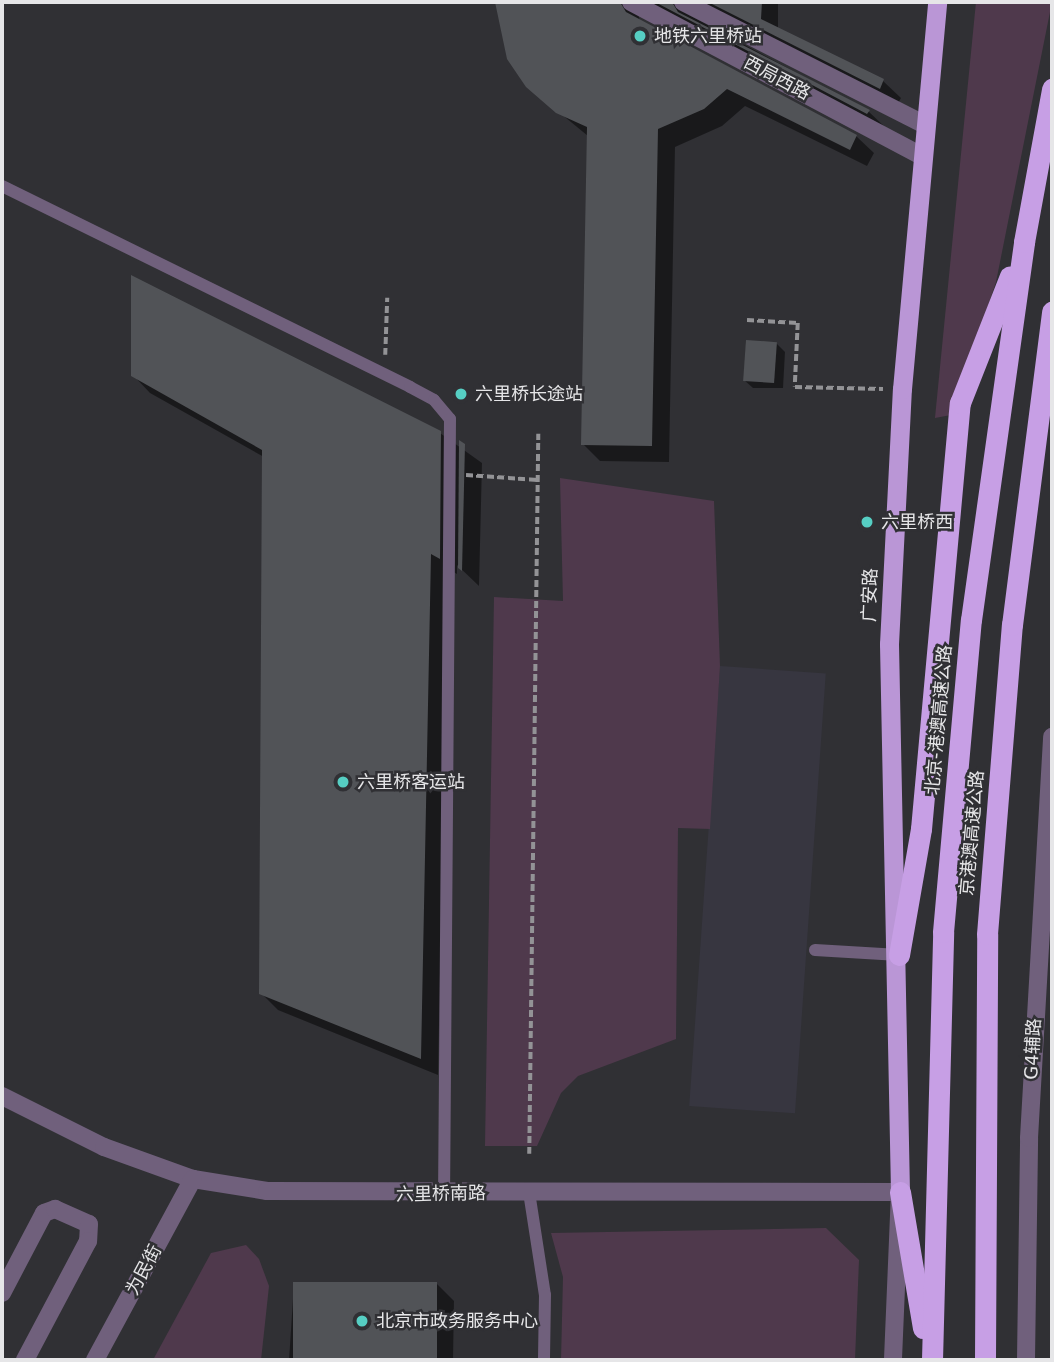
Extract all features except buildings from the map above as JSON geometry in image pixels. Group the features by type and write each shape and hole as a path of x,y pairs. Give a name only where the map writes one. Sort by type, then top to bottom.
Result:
{"highway":[{"name":"广安路","path":"900,1192 899,956 889,644 902,389 937,2"},
{"name":"北京-港澳高速公路","path":"930,1360 943,932 971,621 1024,242 1052,89"},
{"path":"899,956 921,830 960,403 1024,242"},
{"name":"京港澳高速公路","path":"985,1360 987,934 1012,625 1052,312"},
{"path":"900,1192 930,1360"}],"street":[{"name":"西局西路","path":"631,2 922,156"},
{"name":"西局西路","path":"683,2 925,125"},
{"name":"G4辅路","path":"1026,1360 1052,737"},
{"name":"六里桥南路","path":"2,1096 104,1147 193,1179 322,1195 900,1192"},
{"name":"为民街","path":"95,1360 193,1179"},
{"path":"892,1360 900,1192"},
{"path":"2,1293 44,1213 55,1209 89,1224 88,1241 24,1360"}],"lane":[{"path":"2,186 385,374 444,409 450,419 447,474 444,1195"},
{"path":"815,950 899,956"},
{"path":"529,1192 545,1296 544,1360"}],"path":[{"path":"385,374 387,298"},
{"path":"747,320 798,323 795,387 902,389"},
{"path":"529,1154 538,434"},
{"path":"447,474 538,480"}],"shaded area":[{"path":"976,2 1052,2 996,282 951,415 935,418"},
{"path":"560,478 714,501 720,666 710,829 678,828 676,1039 578,1076 561,1093 537,1146 485,1146 494,597 563,601"},
{"path":"720,666 826,673 795,1113 689,1106"},
{"path":"826,1228 859,1260 855,1360 561,1360 563,1277 551,1233"},
{"path":"246,1245 259,1259 269,1286 261,1360 153,1360 211,1253"}],"place":[{"name":"地铁六里桥站","path":"640,36"},
{"name":"六里桥长途站","path":"461,394"},
{"name":"六里桥西","path":"867,522"},
{"name":"六里桥客运站","path":"343,782"},
{"name":"北京市政务服务中心","path":"362,1321"}]}
